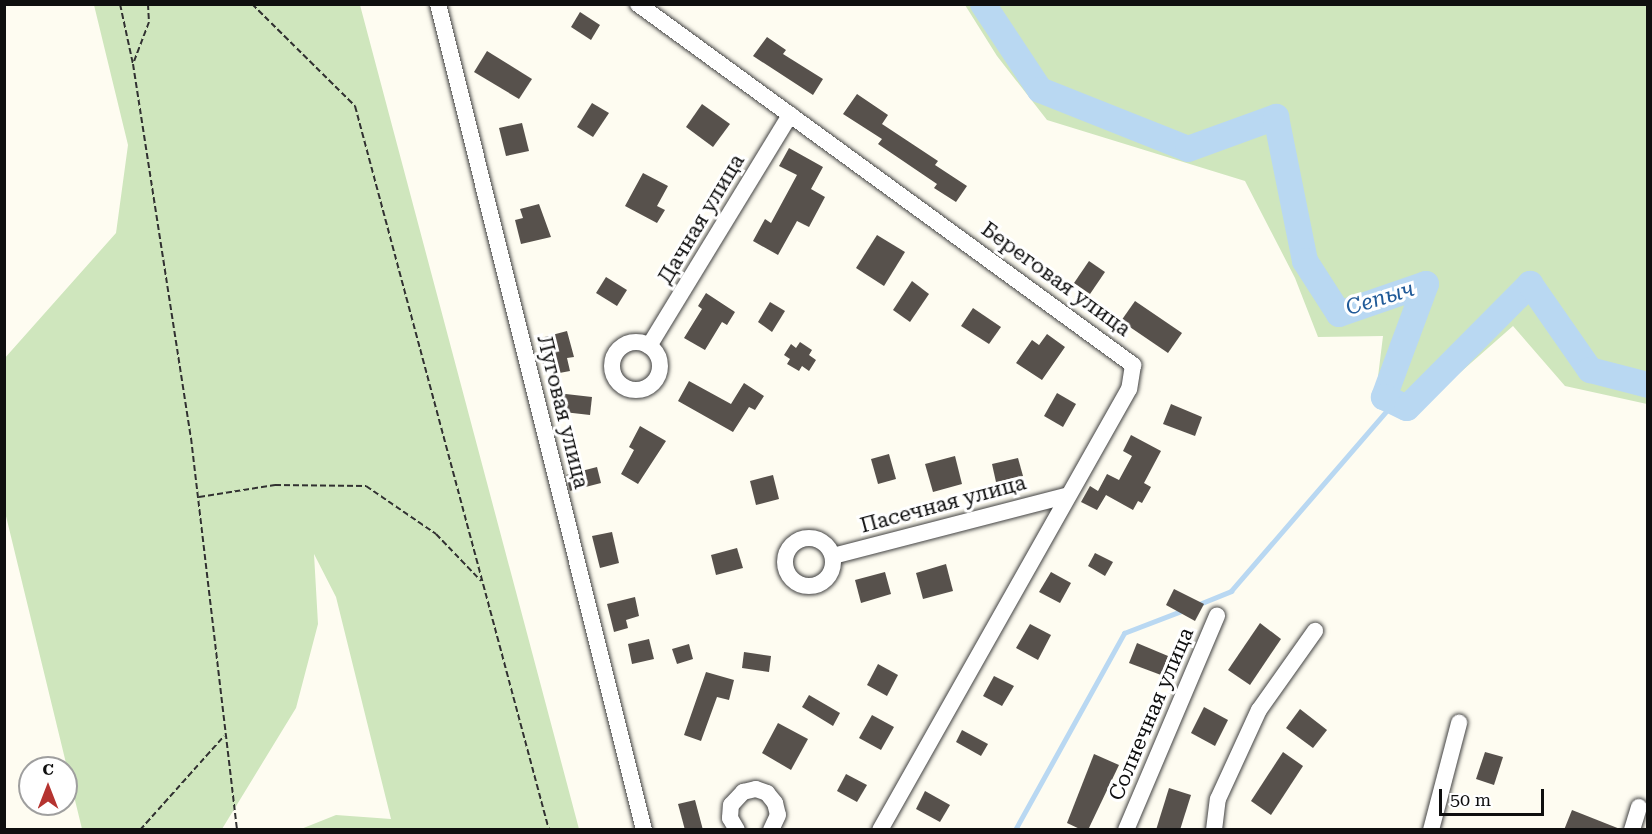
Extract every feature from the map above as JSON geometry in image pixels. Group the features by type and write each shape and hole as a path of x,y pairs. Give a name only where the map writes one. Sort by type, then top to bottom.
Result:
{"street":[{"name":"Луговая улица","path":"438,4 644,830"},
{"name":"Береговая улица","path":"638,4 1133,365 1129,389 1065,496 879,830"},
{"name":"Дачная улица","path":"649,346 790,115"},
{"name":"Пасечная улица","path":"832,556 1065,496"},
{"name":"Солнечная улица","path":"1126,830 1217,616"},
{"path":"1214,830 1218,799 1259,710 1315,631"},
{"path":"1431,830 1460,723"},
{"path":"737,830 730,818 731,806 738,795 749,790 762,790 772,797 777,808 775,828"},
{"path":"1632,830 1639,807"}],"path":[{"path":"120,4 133,64 198,497 237,830"},
{"path":"133,64 149,22 148,4"},
{"path":"252,4 355,106 549,830"},
{"path":"198,497 275,485 366,486 435,534 483,584"},
{"path":"140,830 225,735"}],"green space":[{"path":"94,5 360,5 579,829 301,829 336,815 391,819 336,597 314,554 318,624 296,708 222,829 82,829 78,813 78,756 64,756 5,512 4,359 116,233 128,145"},
{"path":"965,5 1647,5 1647,404 1565,386 1513,326 1405,421 1375,401 1383,336 1318,337 1295,278 1245,181 1047,120 997,56"}],"building":[{"path":"580,12 600,25 591,40 571,27"},
{"path":"767,37 786,50 783,54 823,79 813,95 753,56"},
{"path":"487,51 532,79 519,99 474,72"},
{"path":"857,94 888,115 882,124 938,161 935,165 967,186 956,202 934,188 937,184 878,144 882,139 843,114"},
{"path":"592,103 609,113 593,137 577,127"},
{"path":"702,104 730,124 713,147 686,127"},
{"path":"522,123 529,151 506,156 499,128"},
{"path":"789,148 823,167 811,189 825,197 809,227 797,221 778,255 753,241 765,219 771,223 797,175 779,166"},
{"path":"643,173 668,186 657,206 665,210 657,223 625,206"},
{"path":"539,204 551,237 521,244 515,220 523,218 520,209"},
{"path":"877,235 905,252 884,286 856,268"},
{"path":"1089,261 1105,272 1090,294 1074,283"},
{"path":"606,277 627,290 617,306 596,293"},
{"path":"912,281 929,294 910,322 893,310"},
{"path":"706,293 735,312 727,325 722,322 705,350 684,338 702,309 698,306"},
{"path":"1135,301 1182,333 1168,353 1121,321"},
{"path":"770,302 785,311 772,332 758,322"},
{"path":"973,308 1001,327 989,344 961,326"},
{"path":"567,331 574,357 567,358 570,371 554,374 551,362 543,364 537,339"},
{"path":"1047,334 1065,347 1042,380 1016,363 1032,340 1039,345"},
{"path":"800,342 812,350 809,355 816,360 809,371 802,366 799,371 787,364 790,359 784,355 791,344 796,348"},
{"path":"689,381 731,404 744,383 764,396 755,410 749,407 733,432 678,401"},
{"path":"557,393 592,397 590,415 555,411"},
{"path":"1057,393 1076,404 1063,427 1044,416"},
{"path":"1171,404 1202,417 1195,436 1163,424"},
{"path":"640,426 666,441 638,484 621,474 634,450 629,447"},
{"path":"1131,435 1161,451 1144,483 1151,487 1142,503 1138,501 1133,510 1106,495 1097,510 1081,502 1090,486 1098,491 1107,474 1119,480 1132,456 1123,451"},
{"path":"889,454 896,479 878,484 871,459"},
{"path":"955,456 962,484 933,492 925,464"},
{"path":"1018,458 1023,476 996,482 992,464"},
{"path":"597,467 601,483 570,491 566,475"},
{"path":"773,475 779,499 756,505 750,481"},
{"path":"612,532 619,563 600,568 592,536"},
{"path":"737,548 743,568 716,575 711,555"},
{"path":"1095,553 1113,562 1105,576 1088,566"},
{"path":"946,564 953,591 923,599 916,573"},
{"path":"885,572 891,594 861,603 855,580"},
{"path":"1051,572 1071,583 1060,603 1039,592"},
{"path":"1174,589 1204,604 1195,621 1166,605"},
{"path":"635,597 639,616 626,620 628,628 614,632 607,604"},
{"path":"1260,623 1281,639 1250,685 1228,670"},
{"path":"1030,624 1051,635 1038,660 1016,648"},
{"path":"649,639 654,659 632,664 628,644"},
{"path":"1137,643 1168,656 1161,675 1129,663"},
{"path":"689,644 693,659 677,664 672,649"},
{"path":"744,652 771,656 769,672 742,668"},
{"path":"878,664 898,675 887,696 867,685"},
{"path":"706,672 734,680 729,700 717,697 701,741 684,735"},
{"path":"994,676 1014,686 1002,706 983,696"},
{"path":"809,695 840,713 833,726 802,707"},
{"path":"1204,707 1228,720 1215,746 1191,733"},
{"path":"1300,709 1327,730 1313,748 1286,728"},
{"path":"872,715 894,727 881,750 859,738"},
{"path":"778,723 808,739 791,770 762,753"},
{"path":"962,730 988,744 981,756 956,742"},
{"path":"1283,752 1303,766 1271,815 1251,801"},
{"path":"1485,752 1503,757 1494,785 1476,779"},
{"path":"1094,754 1119,765 1088,830 1082,830 1067,823"},
{"path":"846,774 867,785 857,802 837,791"},
{"path":"1169,788 1191,795 1180,830 1156,830"},
{"path":"925,791 950,805 940,822 916,809"},
{"path":"695,800 703,830 685,830 678,804"},
{"path":"1572,810 1620,829 1620,830 1564,830"}],"waterway":[{"name":"Сепыч","path":"983,4 1040,90 1188,149 1276,117 1305,261 1339,314 1426,284 1384,397 1407,408 1530,284 1590,370 1648,385"},
{"path":"1197,605 1231,591 1394,402"},
{"path":"1015,830 1124,633 1184,610"}]}
